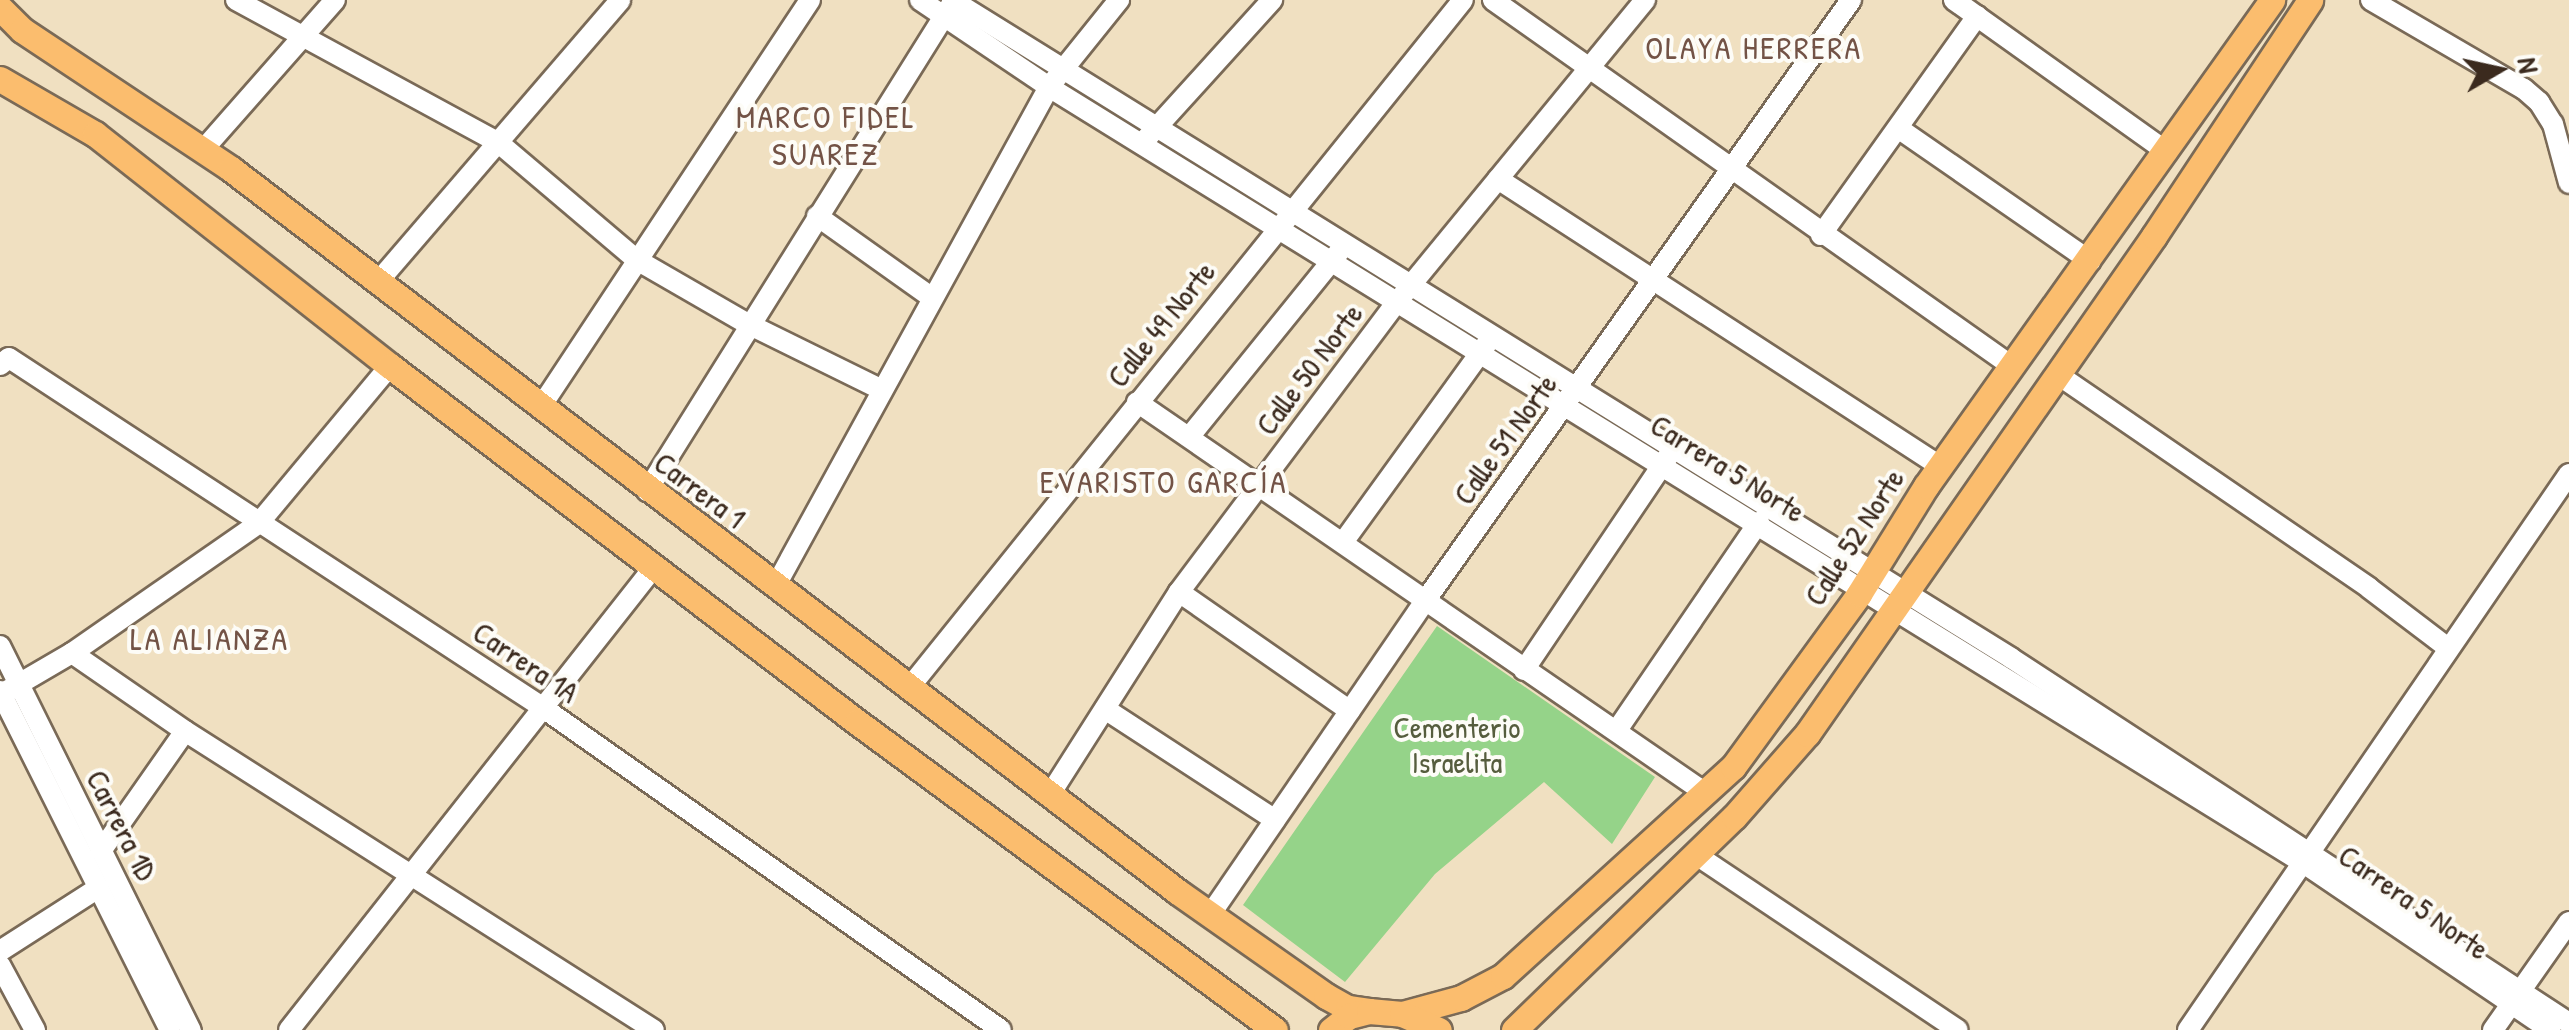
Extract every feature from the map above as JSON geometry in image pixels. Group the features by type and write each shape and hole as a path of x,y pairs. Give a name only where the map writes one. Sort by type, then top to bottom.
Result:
{"main road":[{"path":"3,0 22,30"},
{"name":"Calle 52 Norte","path":"1514,1030 1770,779 1807,734 1867,646 1897,538 1933,476 2090,261 2272,0"},
{"name":"Calle 52 Norte","path":"1402,1014 1461,998 1503,976 1734,767 1780,704 1961,508 2154,236 2236,106 2310,0"},
{"name":"Carrera 1","path":"0,8 22,30 202,150 1210,915 1334,1001 1402,1014"},
{"path":"0,79 95,134 654,567 1275,1030"},
{"path":"2212,84 2232,86 2236,106"},
{"path":"1933,476 1922,496 1929,511 1946,516 1961,508"},
{"path":"1780,704 1794,693 1812,698 1816,714 1807,734"},
{"path":"1330,1030 1348,1016 1369,1010"},
{"path":"1402,1014 1439,1030"}],"street":[{"path":"236,0 499,143 637,260 748,324 880,389"},
{"path":"202,150 334,0"},
{"path":"377,283 620,0"},
{"path":"540,408 810,0"},
{"name":"Carrera 5 Norte","path":"920,0 951,4 1055,78 1883,589 2306,856 2516,998 2550,1030"},
{"path":"775,587 880,389 1055,78 1120,0"},
{"path":"1149,136 1272,0"},
{"name":"Calle 49 Norte","path":"909,688 1463,0"},
{"path":"1492,0 2013,368"},
{"name":"Calle 50 Norte","path":"1049,796 1179,592 1403,295 1645,0"},
{"name":"Calle 51 Norte","path":"1210,915 1425,601 1851,0"},
{"path":"1954,0 2167,152"},
{"path":"2372,0 2524,89 2538,102 2553,124 2569,183"},
{"path":"647,491 951,4"},
{"path":"1821,235 1977,16"},
{"path":"1898,128 2090,261"},
{"path":"1498,179 1654,278 1933,476"},
{"path":"817,216 931,297"},
{"path":"1190,436 1337,253"},
{"path":"1344,541 1486,345"},
{"name":"Carrera 1A","path":"4,362 259,522 542,708 1001,1030"},
{"path":"5,691 72,653 259,522 390,366"},
{"path":"2057,374 2369,588 2448,648"},
{"path":"1137,402 1707,794"},
{"path":"1524,670 1668,456"},
{"name":"Carrera 5 Norte","path":"1668,456 1760,522 1883,589"},
{"path":"2188,1030 2569,474"},
{"path":"1617,730 1760,522"},
{"path":"289,1030 654,567"},
{"path":"1179,592 1350,711"},
{"name":"Carrera 1D","path":"0,646 5,691 170,1030"},
{"path":"72,653 185,730 654,1030"},
{"name":"Carrera 1D","path":"5,691 101,851 191,1030"},
{"path":"1105,709 1275,820"},
{"path":"101,851 185,730"},
{"path":"1695,854 1958,1030"},
{"path":"35,1030 2,949 98,888"},
{"path":"2493,1030 2569,922"},
{"name":"Carrera 5 Norte","path":"2516,998 2569,1022"}],"green space":[{"name":"Cementerio Israelita","path":"1437,626 1655,777 1612,844 1544,782 1435,874 1345,982 1243,905"}],"district":[{"name":"OLAYA HERRERA","path":"1754,48"},
{"name":"MARCO FIDEL SUAREZ","path":"826,136"},
{"name":"EVARISTO GARCÍA","path":"1164,482"},
{"name":"LA ALIANZA","path":"210,639"}]}
